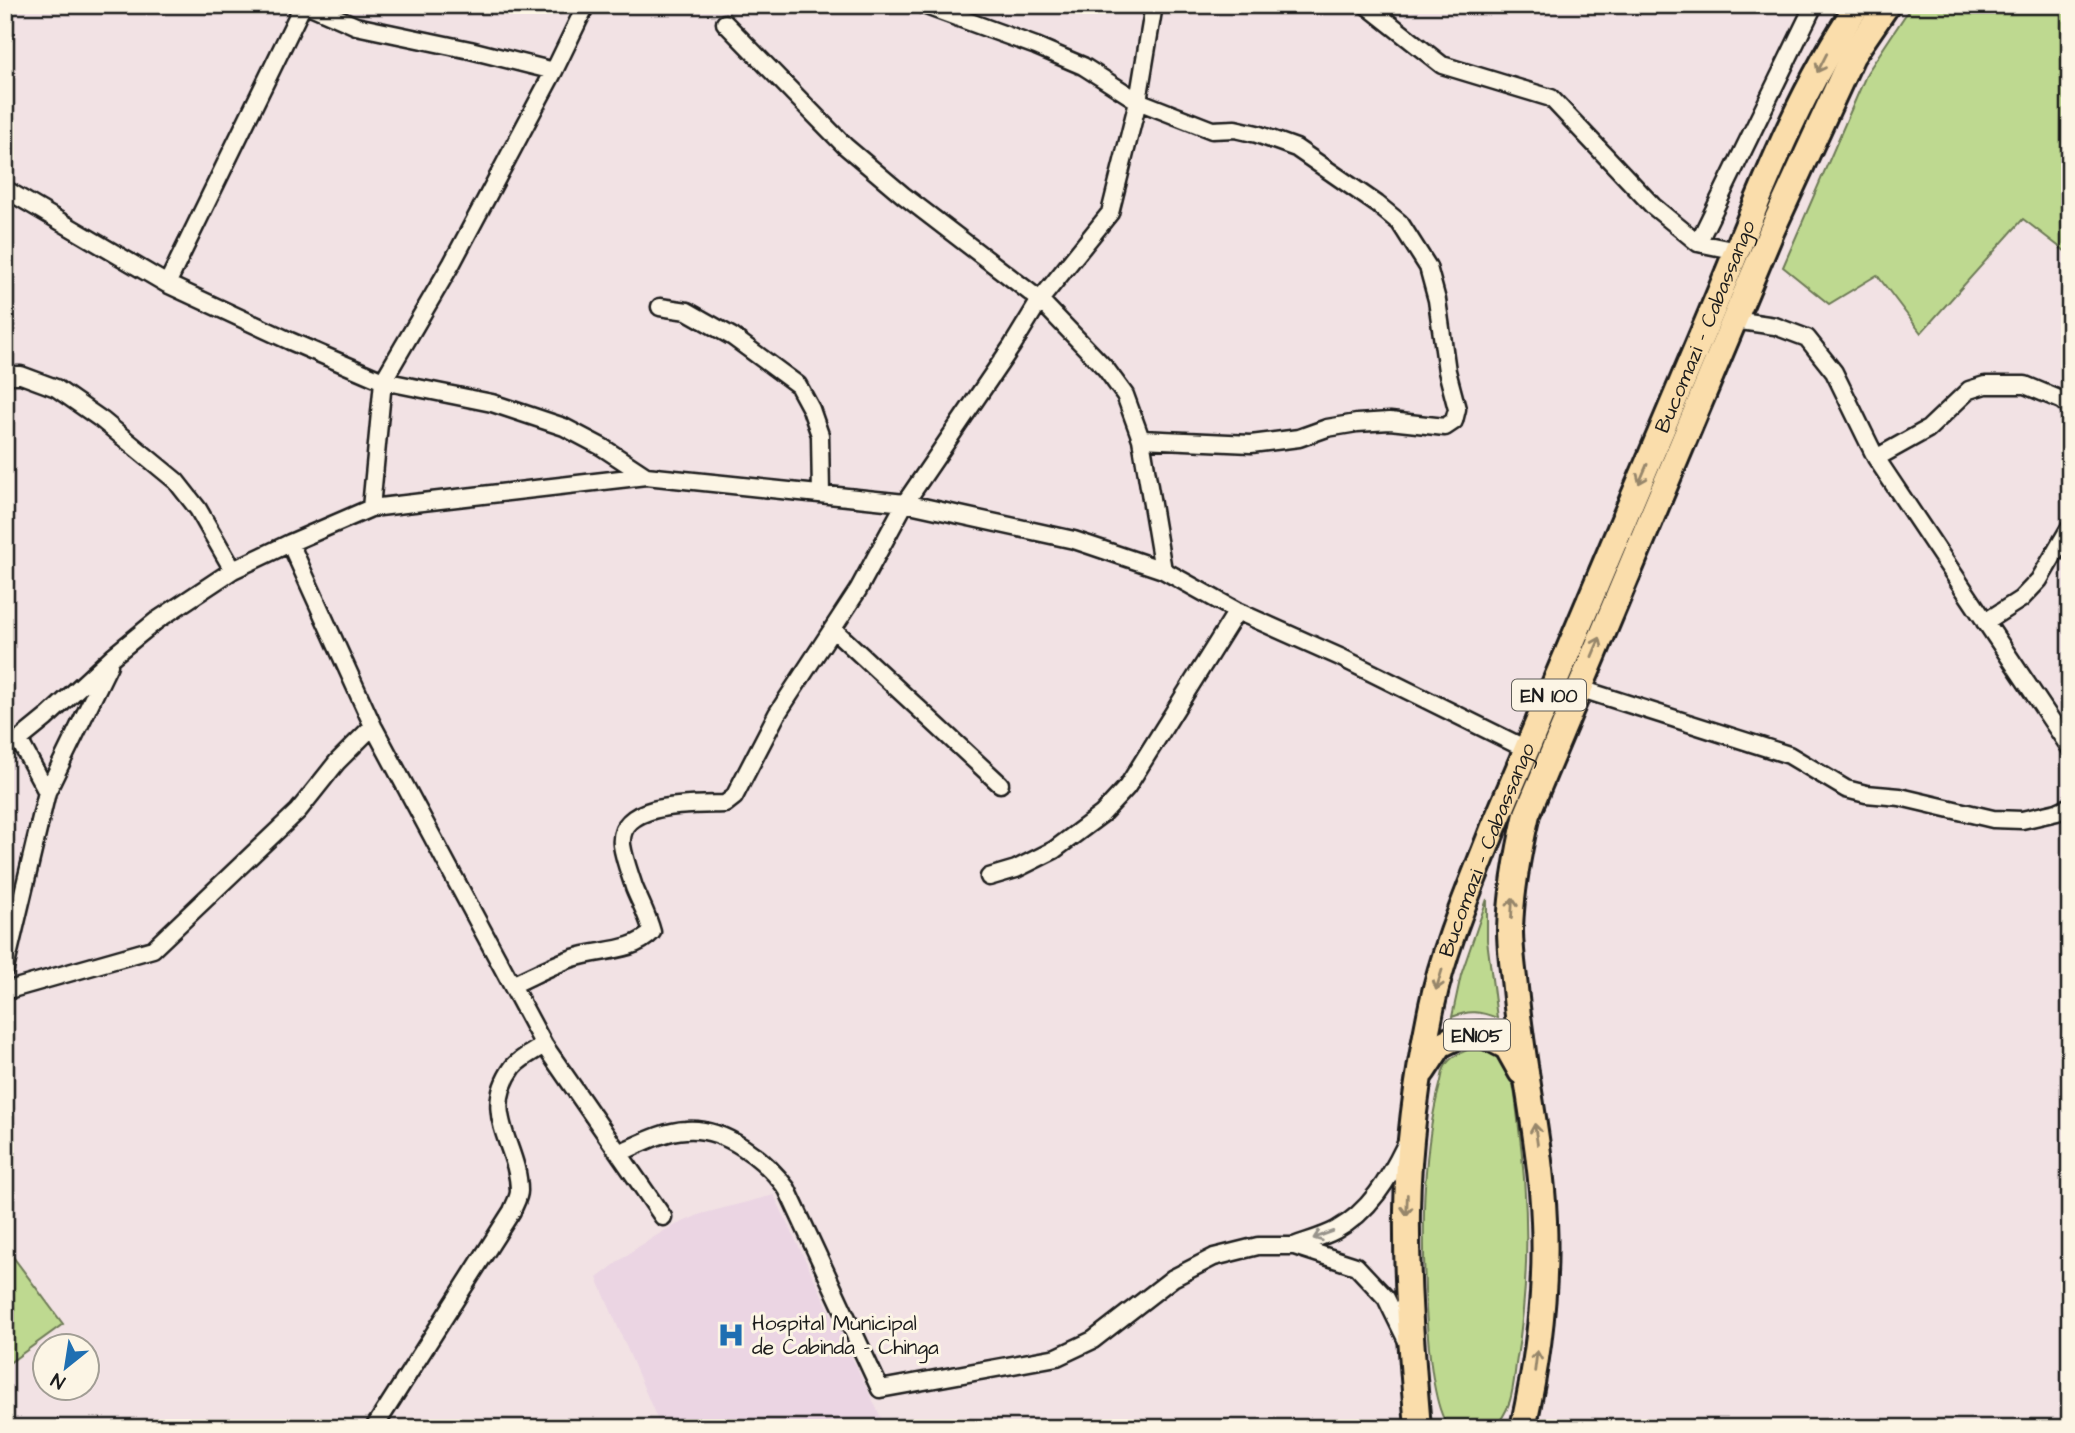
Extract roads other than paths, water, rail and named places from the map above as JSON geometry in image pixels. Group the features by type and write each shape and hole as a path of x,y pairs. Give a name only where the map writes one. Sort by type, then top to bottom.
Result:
{"main road":[{"name":"Bucomazi - Cabassango","path":"1423,1422 1413,1354 1408,1287 1407,1221 1412,1131 1433,1002 1459,917 1526,749 1776,153 1830,46 1858,5"},
{"name":"Bucomazi - Cabassango","path":"1521,1422 1536,1364 1544,1222 1529,1085 1519,1037 1510,932 1513,874 1527,814 1734,320 1852,56 1887,5"},
{"name":"EN105","path":"1419,1076 1440,1045 1458,1036 1482,1034 1507,1047 1529,1085"}],"street":[{"path":"167,284 305,5 356,26 554,71"},
{"path":"371,508 383,381 452,263 586,5"},
{"path":"922,5 1083,66 1138,101 1212,130 1235,129 1296,148 1400,223 1428,267 1437,300 1447,371 1457,409 1454,421 1445,427 1390,421 1357,423 1327,428 1299,438 1251,443 1141,439"},
{"path":"512,985 574,957 644,940 652,932 622,844 625,828 636,817 660,807 725,804 734,797 777,714 858,590 905,503 1012,346 1040,300 1110,213 1138,101 1154,5"},
{"path":"1366,5 1442,65 1551,98 1653,206 1698,243 1737,251"},
{"path":"1698,243 1814,5"},
{"path":"725,23 845,146 903,195 1040,300 1106,369 1125,395 1141,439 1163,570"},
{"path":"5,189 167,284 290,341 383,381 492,403 564,426 646,476"},
{"path":"660,307 687,311 733,337 798,385 811,409 820,435 821,494"},
{"path":"1734,320 1775,326 1807,338 1834,372 1876,458 2070,748"},
{"path":"5,375 21,375 55,388 102,420 176,481 198,509 233,570"},
{"path":"1876,458 1928,429 1969,390 1985,385 2025,384 2061,400 2070,407"},
{"path":"47,792 12,743 47,718 113,656 156,621 233,570 371,508 646,476 905,503 1074,540 1163,570 1237,611 1340,657 1526,749"},
{"path":"1985,622 2021,598 2039,580 2070,527"},
{"path":"290,543 373,726 544,1045 663,1217"},
{"path":"989,877 1016,869 1054,850 1081,832 1119,796 1237,611"},
{"path":"834,629 1000,784"},
{"path":"5,969 47,792 113,656"},
{"path":"1578,688 1789,755 1846,789 1866,794 1900,797 1993,819 2022,820 2057,812 2070,806"},
{"path":"5,991 153,949 298,811 337,762 373,726"},
{"path":"374,1428 512,1211 519,1193 516,1172 498,1111 505,1082 514,1065 544,1045"},
{"path":"619,1153 660,1136 687,1129 707,1132 732,1142 773,1169 788,1189 880,1389 1058,1357 1093,1340 1173,1278 1214,1257 1258,1246 1294,1246 1356,1266 1386,1298 1413,1354"},
{"path":"1294,1246 1335,1231 1363,1210 1389,1179 1412,1131"}],"place":[{"name":"Hospital Municipal de Cabinda - Chinga","path":"731,1335"}]}
